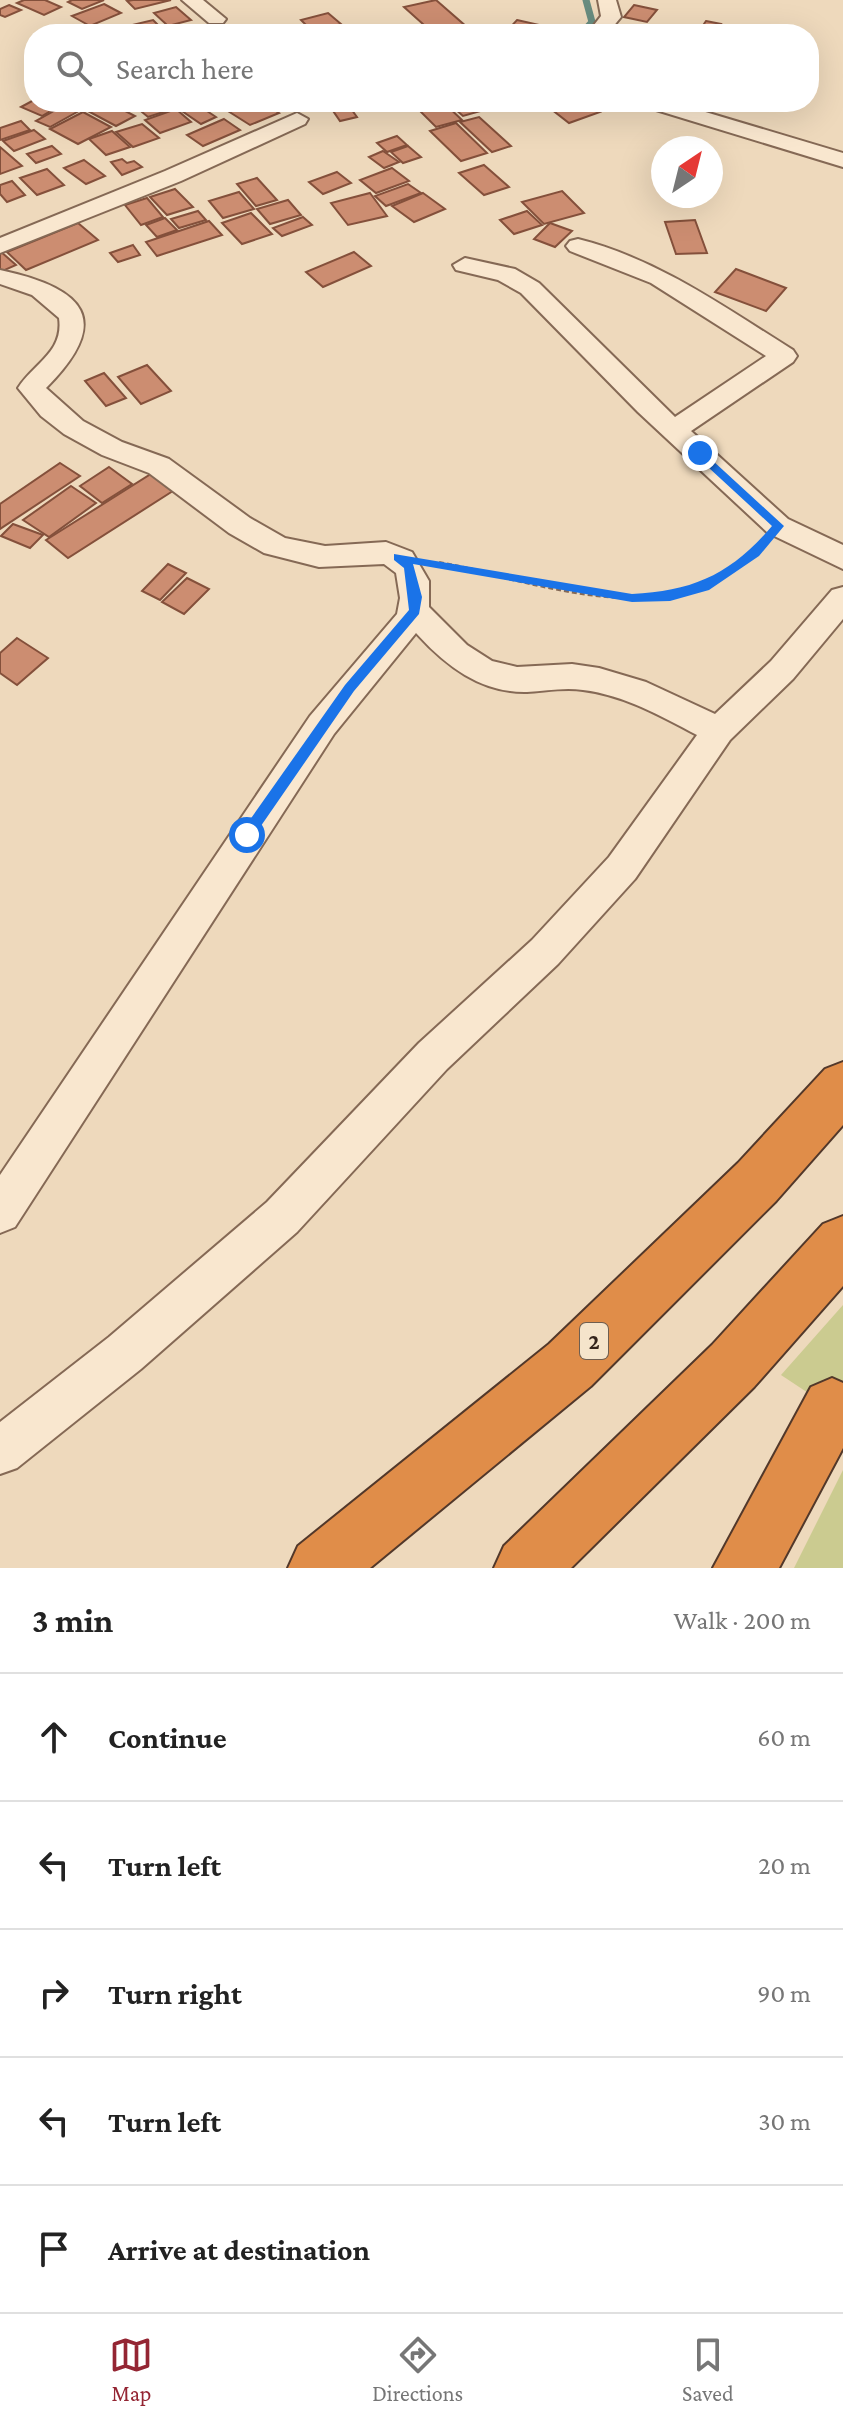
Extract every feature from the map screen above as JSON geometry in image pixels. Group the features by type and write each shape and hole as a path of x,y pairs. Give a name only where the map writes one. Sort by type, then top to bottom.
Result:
{"highway":[{"name":"2","path":"320,1568 570,1365 757,1182 843,1087"},
{"path":"526,1568 733,1366 843,1244"},
{"path":"745,1568 832,1408"}],"street":[{"path":"191,0 216,19"},
{"path":"605,24 611,17 607,0"},
{"path":"683,112 843,160"},
{"path":"0,246 173,176 297,119"},
{"path":"578,246 608,253 647,270 784,356 676,429"},
{"path":"465,265 506,274 530,288 621,381 778,526 843,558"},
{"path":"0,277 40,288 70,316 74,332 69,344 31,388 55,415 125,454 163,468 271,543 310,556 340,557 364,552 398,557 409,566 416,597 415,611 322,725 0,1212"},
{"path":"0,1451 125,1353 292,1207 390,1099 545,952 622,868 718,731 782,670 843,598"},
{"path":"415,611 449,648 487,671 507,678 593,680 658,701 718,731"}],"path":[{"path":"398,557 632,598 670,597 705,587 755,553 778,526"}],"green space":[{"path":"843,1305 843,1416 781,1375"},
{"path":"843,1470 843,1568 794,1568"}],"building":[{"path":"45,0 61,7 44,15 17,3"},
{"path":"104,0 82,9 68,2"},
{"path":"171,0 135,9 127,1"},
{"path":"436,0 463,24 423,24 404,7"},
{"path":"104,4 121,13 95,24 86,24 72,16"},
{"path":"9,5 21,10 5,17 0,15 0,9"},
{"path":"634,5 657,10 647,22 624,17"},
{"path":"176,7 191,20 166,24 154,13"},
{"path":"328,13 341,24 305,24 301,20"},
{"path":"153,20 157,24 136,24"},
{"path":"517,20 535,24 513,24"},
{"path":"52,112 77,112 50,127 36,121"},
{"path":"83,112 111,127 78,144 50,129"},
{"path":"90,112 127,112 135,116 116,126"},
{"path":"142,112 163,112 148,117"},
{"path":"168,112 179,112 191,122 160,133 145,120"},
{"path":"183,112 208,112 216,117 201,124"},
{"path":"230,112 279,113 250,125"},
{"path":"334,112 353,112 357,117 340,121"},
{"path":"421,112 454,112 462,120 436,127"},
{"path":"555,112 600,112 569,123"},
{"path":"479,117 511,146 492,152 460,122"},
{"path":"224,119 240,130 203,146 187,135"},
{"path":"21,121 30,130 0,140 0,128"},
{"path":"456,123 487,153 461,161 430,131"},
{"path":"142,124 159,138 133,147 116,132"},
{"path":"34,130 45,139 14,151 3,141"},
{"path":"112,131 130,147 106,155 89,139"},
{"path":"397,136 407,145 387,152 377,143"},
{"path":"52,146 61,154 36,163 27,154"},
{"path":"408,146 421,157 403,163 391,152"},
{"path":"0,147 22,166 0,174"},
{"path":"383,151 399,162 384,168 369,157"},
{"path":"122,159 127,163 134,161 142,167 122,175 111,162"},
{"path":"84,160 105,176 86,184 64,168"},
{"path":"484,165 509,187 484,195 459,173"},
{"path":"392,168 409,181 376,193 360,180"},
{"path":"47,169 64,185 37,195 20,178"},
{"path":"337,172 351,183 323,194 309,182"},
{"path":"257,178 277,200 256,206 237,184"},
{"path":"12,181 25,195 7,202 0,194 0,185"},
{"path":"408,184 421,193 386,206 375,196"},
{"path":"175,189 193,207 167,215 150,197"},
{"path":"562,191 584,213 544,224 522,202"},
{"path":"239,192 254,209 223,218 209,201"},
{"path":"370,193 387,216 348,225 331,203"},
{"path":"423,193 445,209 414,222 392,206"},
{"path":"147,198 163,217 141,225 125,205"},
{"path":"288,200 301,215 270,224 257,209"},
{"path":"198,211 206,220 179,228 171,219"},
{"path":"527,211 542,225 514,234 500,220"},
{"path":"251,213 272,234 242,244 222,223"},
{"path":"303,217 312,225 282,236 273,228"},
{"path":"165,218 177,230 157,237 146,225"},
{"path":"695,220 707,253 676,254 665,222"},
{"path":"209,221 222,235 157,256 146,242"},
{"path":"78,223 98,240 26,270 7,252"},
{"path":"550,223 572,231 555,247 534,239"},
{"path":"133,245 140,255 118,262 110,253"},
{"path":"0,251 16,265 0,272"},
{"path":"354,252 371,266 323,287 306,272"},
{"path":"736,269 786,288 766,311 715,292"},
{"path":"147,365 171,391 141,404 118,377"},
{"path":"104,373 126,398 106,406 85,381"},
{"path":"60,463 80,476 0,529 0,504"},
{"path":"109,467 132,484 102,503 80,486"},
{"path":"154,472 176,489 68,558 46,540"},
{"path":"71,486 96,503 49,537 23,520"},
{"path":"13,524 43,535 30,548 1,536"},
{"path":"168,564 186,573 160,600 142,591"},
{"path":"187,578 209,589 184,614 162,602"},
{"path":"17,638 48,658 17,685 0,673 0,653"}],"waterway":[{"path":"586,0 590,24"}],"route":[{"path":"247,835 349,688 393,641 415,611 416,597 409,566 398,557 632,598 670,597 705,587 755,553 778,526 700,453"}]}
